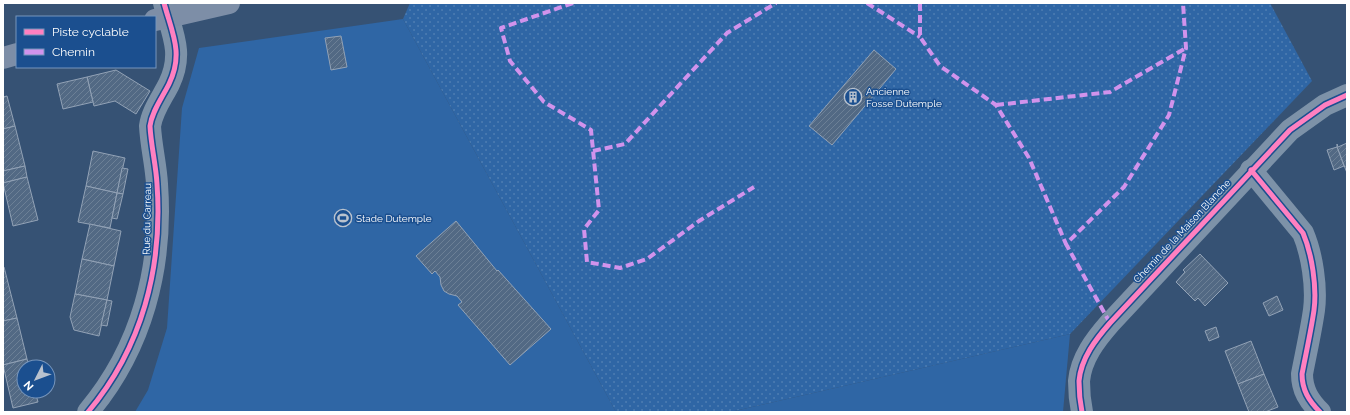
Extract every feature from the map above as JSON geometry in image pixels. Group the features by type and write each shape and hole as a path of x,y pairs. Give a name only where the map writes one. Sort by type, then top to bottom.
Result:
{"main road":[{"path":"162,13 229,3"},
{"path":"3,58 16,54"}],"street":[{"name":"Rue du Carreau","path":"88,412 109,385 131,344 142,317 150,287 157,240 158,204 150,126 151,119 172,76 176,57 176,45 162,13"},
{"name":"Chemin de la Maison Blanche","path":"1082,412 1079,380 1084,362 1097,339 1115,317 1290,130 1325,105 1347,95"},
{"path":"1251,170 1303,233 1307,243 1314,284 1314,308 1302,374 1302,382 1307,397 1320,412"}],"shaded area":[{"path":"410,3 1270,3 1312,81 1070,334 730,412 616,412 403,19"},
{"name":"Stade Dutemple","path":"403,19 616,412 135,412 148,390 167,328 182,108 199,48"},
{"path":"1070,334 1063,412 730,412"}],"building":[{"path":"341,36 347,67 331,70 325,38"},
{"name":"Ancienne Fosse Dutemple","path":"874,50 896,69 832,145 809,126"},
{"path":"116,70 150,91 136,114 115,101 94,106 87,77"},
{"path":"87,77 93,102 63,109 57,84"},
{"path":"7,96 15,126 3,129 3,97"},
{"path":"15,126 25,166 3,171 3,129"},
{"path":"1347,143 1347,173 1337,147 1337,144 1338,147"},
{"path":"1337,147 1344,166 1334,170 1327,150"},
{"path":"93,151 125,158 117,193 86,186"},
{"path":"25,166 27,177 3,183 3,171"},
{"path":"122,168 128,169 123,194 117,193"},
{"path":"27,177 38,220 13,226 3,183"},
{"path":"86,186 117,193 110,228 78,222"},
{"path":"117,193 123,194 117,219 112,218"},
{"path":"456,221 497,271 498,270 551,329 510,365 458,305 462,302 457,296 444,291 441,285 440,277 435,271 432,274 416,256"},
{"path":"90,224 121,231 114,266 82,259"},
{"path":"1200,254 1228,283 1205,306 1198,298 1195,301 1176,282 1185,272 1183,270"},
{"path":"82,259 114,266 107,300 75,294"},
{"path":"3,267 17,318 3,321"},
{"path":"75,294 107,300 99,336 74,330 70,317"},
{"path":"1277,296 1283,310 1269,316 1263,303"},
{"path":"107,300 112,301 107,326 101,325"},
{"path":"17,318 27,359 16,359 16,362 3,365 3,321"},
{"path":"1216,327 1219,337 1209,341 1205,331"},
{"path":"1251,341 1264,374 1238,384 1225,351"},
{"path":"16,362 16,399 37,399 38,402 13,408 3,365"},
{"path":"1264,374 1278,407 1265,412 1249,412 1238,384"}],"marked path":[{"path":"573,3 501,28 510,61 544,102 591,130 599,210 584,229 587,262 620,268 647,259 699,221 754,187"},
{"path":"593,151 625,144 727,33 776,3"},
{"path":"867,3 920,37"},
{"path":"920,3 920,37 940,66 996,105 1029,158 1066,244"},
{"path":"1110,323 1066,244 1124,187 1169,115 1186,48 1183,3"},
{"path":"996,105 1110,92 1186,48"}],"cycle path":[{"path":"88,412 107,387 135,334 145,305 152,276 158,215 156,177 150,126 155,110 169,84 176,62 175,43 164,3"},
{"path":"1082,412 1079,389 1080,373 1090,349 1110,323 1290,130 1325,105 1347,95"},
{"path":"1251,170 1303,233 1309,251 1313,271 1315,301 1302,380 1307,395 1320,412"}],"place":[{"name":"Ancienne Fosse Dutemple","path":"853,97"},
{"name":"Stade Dutemple","path":"343,218"}]}
